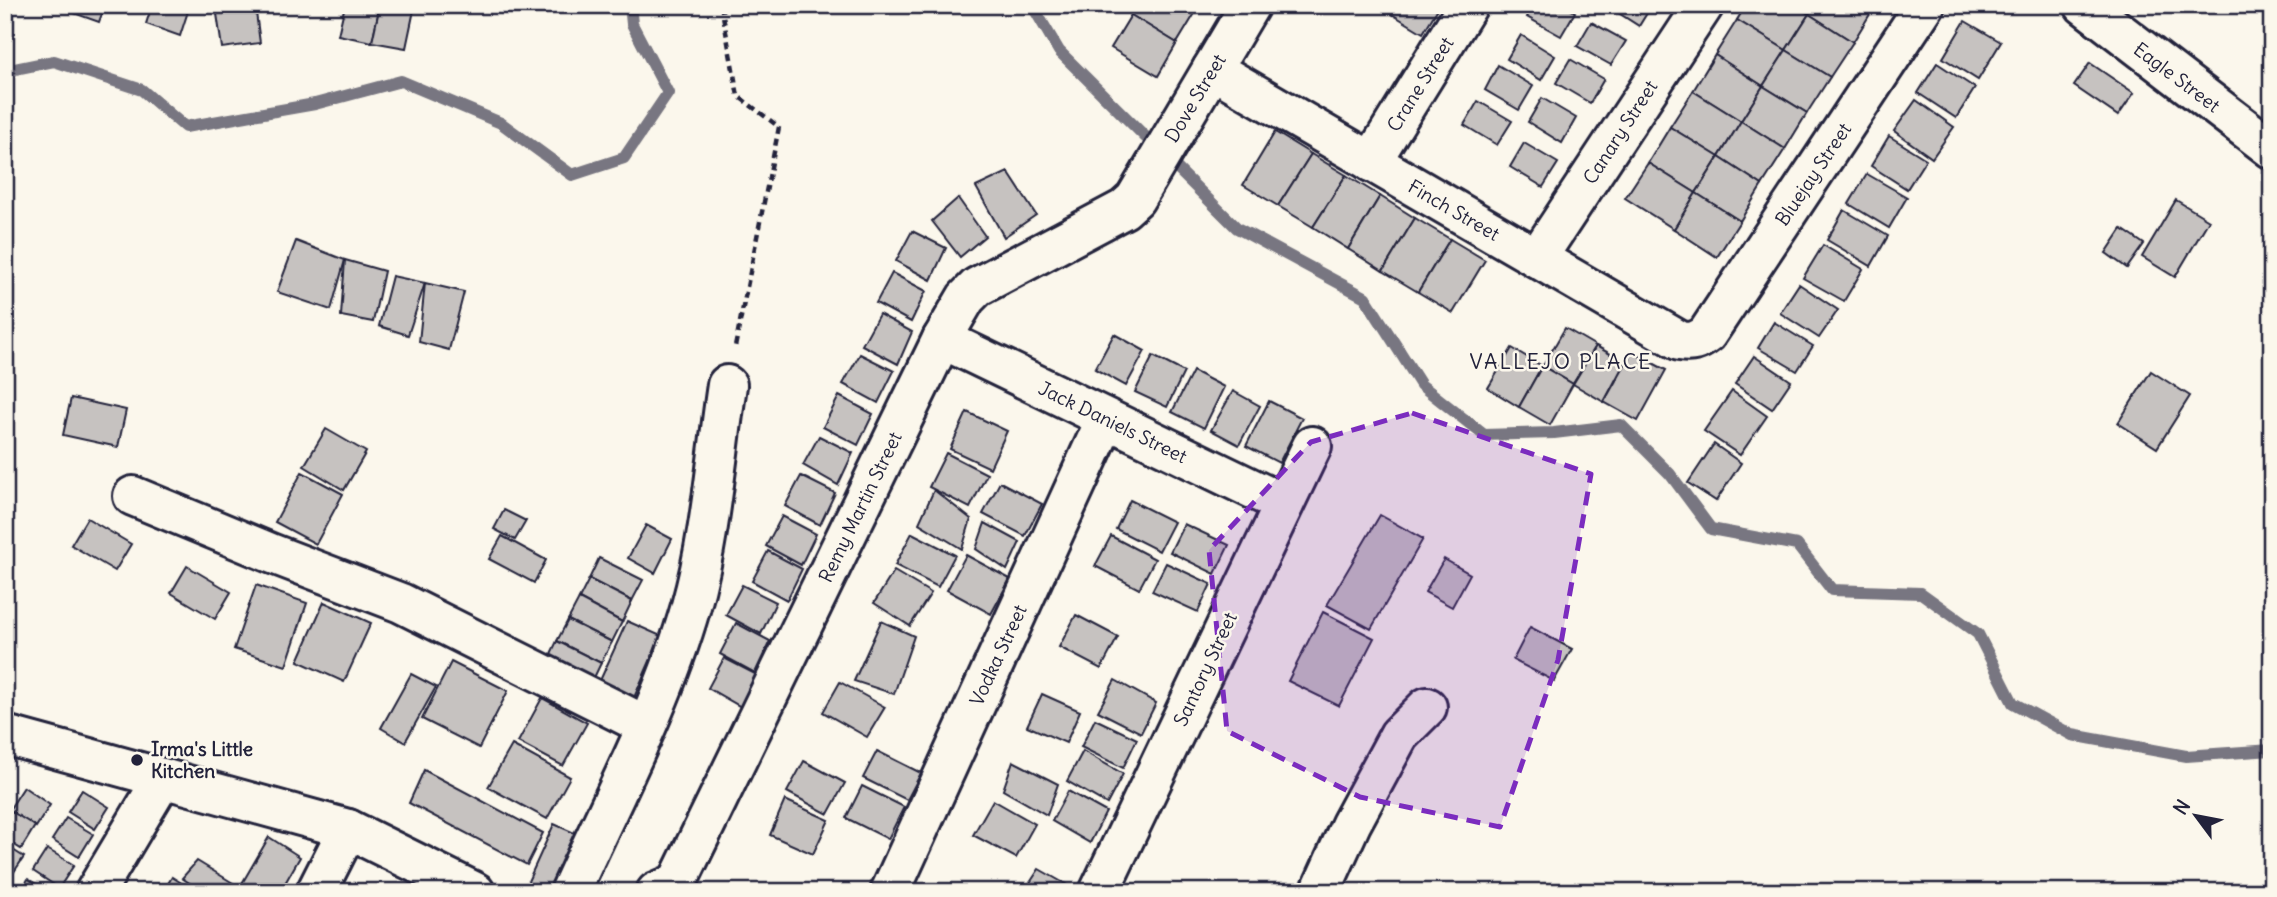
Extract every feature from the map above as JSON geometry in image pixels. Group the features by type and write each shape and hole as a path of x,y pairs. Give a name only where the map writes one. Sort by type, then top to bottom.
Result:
{"street":[{"name":"Dove Street","path":"1139,191 1250,5"},
{"name":"Crane Street","path":"1371,162 1468,5"},
{"name":"Canary Street","path":"1537,258 1704,5"},
{"name":"Bluejay Street","path":"1699,341 1707,334 1924,5"},
{"name":"Eagle Street","path":"2084,5 2272,149"},
{"name":"Finch Street","path":"1212,69 1680,341 1699,341"},
{"name":"Remy Martin Street","path":"676,889 942,339 966,298 977,287 1124,209 1139,191"},
{"name":"Jack Daniels Street","path":"942,339 1284,504"},
{"path":"570,892 645,725 690,608 702,562 727,385"},
{"name":"Vodka Street","path":"890,892 1106,419"},
{"name":"Santory Street","path":"1099,892 1312,446"},
{"path":"133,496 401,603 645,725"},
{"path":"1320,892 1351,824 1399,735 1427,707"},
{"path":"5,735 348,830 475,892"},
{"path":"95,892 163,778"},
{"path":"316,892 348,830"}],"path":[{"path":"721,5 738,96 779,127 727,385"}],"highlighted area":[{"path":"1412,413 1591,474 1558,660 1500,827 1360,797 1227,731 1209,550 1311,442"}],"building":[{"path":"70,5 105,5 99,22 68,11"},
{"path":"152,5 190,5 180,36 146,24"},
{"path":"255,5 260,43 222,48 216,7"},
{"path":"345,5 380,5 372,42 338,35"},
{"path":"380,5 414,10 406,48 372,42"},
{"path":"1137,5 1189,5 1197,10 1177,43 1131,15"},
{"path":"1377,5 1440,5 1423,33"},
{"path":"1534,5 1563,5 1575,12 1561,36 1527,17"},
{"path":"1606,5 1652,5 1639,26"},
{"path":"1746,5 1794,5 1809,14 1786,50 1737,20"},
{"path":"1794,5 1814,5 1809,14"},
{"path":"1814,5 1875,6 1853,42 1809,14"},
{"path":"1809,14 1853,42 1830,77 1786,50"},
{"path":"1131,15 1177,43 1158,76 1111,48"},
{"path":"1737,20 1786,50 1763,86 1715,55"},
{"path":"1965,21 2001,42 1978,80 1943,58"},
{"path":"1591,22 1626,41 1611,65 1577,46"},
{"path":"1521,35 1555,56 1541,80 1507,59"},
{"path":"1786,50 1830,77 1807,113 1763,86"},
{"path":"1715,55 1763,86 1741,121 1693,91"},
{"path":"1570,59 1604,79 1590,103 1556,83"},
{"path":"1937,63 1975,88 1956,118 1918,93"},
{"path":"2090,63 2134,93 2118,116 2074,86"},
{"path":"1498,65 1533,86 1519,110 1485,90"},
{"path":"1763,86 1807,113 1785,149 1741,121"},
{"path":"1693,91 1741,121 1719,157 1670,127"},
{"path":"1542,98 1576,118 1562,143 1528,122"},
{"path":"1916,100 1954,127 1932,158 1894,131"},
{"path":"1478,101 1512,121 1497,145 1464,125"},
{"path":"1741,121 1785,149 1762,185 1719,157"},
{"path":"1670,127 1719,157 1696,193 1648,163"},
{"path":"1275,132 1311,154 1278,206 1243,185"},
{"path":"1889,136 1926,159 1907,189 1871,166"},
{"path":"1524,143 1558,163 1543,187 1510,167"},
{"path":"1311,154 1346,175 1313,227 1278,206"},
{"path":"1719,157 1762,185 1740,221 1696,193"},
{"path":"1648,163 1696,193 1674,229 1625,198"},
{"path":"1008,172 1036,215 1004,237 976,187"},
{"path":"1867,174 1907,197 1889,228 1849,204"},
{"path":"1346,175 1380,196 1348,249 1313,227"},
{"path":"1696,193 1740,221 1717,257 1674,229"},
{"path":"1380,196 1415,218 1383,271 1348,249"},
{"path":"958,198 985,236 960,257 932,221"},
{"path":"2176,200 2209,220 2175,277 2142,257"},
{"path":"1844,210 1888,236 1871,266 1827,240"},
{"path":"1415,218 1450,239 1418,292 1383,271"},
{"path":"2122,229 2144,244 2127,268 2106,253"},
{"path":"912,231 946,248 931,280 896,261"},
{"path":"1450,239 1485,260 1453,313 1418,292"},
{"path":"296,241 345,260 331,310 277,292"},
{"path":"1823,245 1863,269 1844,301 1803,278"},
{"path":"345,260 384,271 373,322 341,316"},
{"path":"892,273 926,291 911,322 876,303"},
{"path":"392,276 425,283 408,335 379,326"},
{"path":"425,283 464,292 449,350 419,342"},
{"path":"1799,284 1838,310 1819,338 1780,313"},
{"path":"879,314 912,332 898,364 862,345"},
{"path":"1774,322 1813,346 1797,371 1758,348"},
{"path":"1565,328 1596,346 1573,384 1543,366"},
{"path":"1114,334 1145,351 1126,386 1095,369"},
{"path":"1596,346 1625,362 1604,402 1573,384"},
{"path":"1512,348 1542,366 1519,407 1488,388"},
{"path":"1632,352 1666,370 1638,421 1604,402"},
{"path":"860,354 894,371 878,403 843,384"},
{"path":"1153,356 1184,372 1167,407 1135,392"},
{"path":"1754,356 1791,381 1772,409 1735,384"},
{"path":"1542,366 1573,384 1550,425 1519,407"},
{"path":"1193,371 1224,387 1204,428 1172,412"},
{"path":"2151,371 2190,396 2157,448 2118,423"},
{"path":"1233,391 1260,406 1239,445 1211,430"},
{"path":"1732,391 1767,416 1740,455 1704,431"},
{"path":"839,396 873,414 858,445 823,427"},
{"path":"71,398 126,410 118,447 63,435"},
{"path":"1269,401 1302,418 1279,463 1246,446"},
{"path":"967,412 1007,431 990,468 950,449"},
{"path":"326,429 366,452 344,490 304,466"},
{"path":"819,436 853,453 838,485 803,465"},
{"path":"1714,444 1741,463 1716,501 1688,483"},
{"path":"946,453 987,474 970,508 929,487"},
{"path":"302,472 343,494 316,544 275,522"},
{"path":"801,476 835,493 820,525 785,506"},
{"path":"1000,482 1042,504 1025,536 983,514"},
{"path":"934,490 971,519 962,549 919,523"},
{"path":"1130,500 1174,522 1159,551 1116,529"},
{"path":"504,510 526,521 515,540 494,529"},
{"path":"1380,515 1423,539 1371,629 1327,605"},
{"path":"782,516 816,534 801,565 766,546"},
{"path":"87,518 131,544 115,571 71,545"},
{"path":"985,523 1020,542 1007,570 976,549"},
{"path":"1184,524 1229,545 1215,574 1170,552"},
{"path":"646,525 672,539 655,573 628,558"},
{"path":"912,533 955,555 938,587 895,565"},
{"path":"502,536 546,560 534,583 489,559"},
{"path":"1111,536 1155,559 1139,589 1095,566"},
{"path":"768,551 802,569 787,600 752,581"},
{"path":"966,555 1010,579 991,614 947,590"},
{"path":"599,558 643,580 632,601 589,579"},
{"path":"1444,559 1470,574 1452,607 1425,592"},
{"path":"1166,563 1211,584 1198,612 1152,591"},
{"path":"187,566 231,592 215,619 171,593"},
{"path":"894,571 931,593 910,626 874,603"},
{"path":"589,579 632,601 622,622 579,599"},
{"path":"256,585 307,603 286,666 234,649"},
{"path":"742,585 776,602 761,634 726,615"},
{"path":"579,599 622,622 612,642 568,620"},
{"path":"324,602 371,623 344,682 298,661"},
{"path":"1323,612 1374,638 1339,706 1288,681"},
{"path":"1076,615 1118,637 1101,669 1059,647"},
{"path":"568,620 612,642 601,663 557,641"},
{"path":"627,621 661,636 633,700 598,685"},
{"path":"881,621 914,636 894,694 854,681"},
{"path":"736,623 770,641 755,673 720,654"},
{"path":"1530,627 1572,649 1554,681 1513,660"},
{"path":"557,641 601,663 591,684 547,662"},
{"path":"724,658 759,676 743,708 708,688"},
{"path":"451,662 508,691 479,748 422,719"},
{"path":"411,674 436,687 405,742 381,728"},
{"path":"1115,680 1156,703 1141,733 1098,711"},
{"path":"840,682 885,707 867,737 823,712"},
{"path":"1042,694 1080,711 1066,743 1027,726"},
{"path":"542,698 587,723 563,766 518,742"},
{"path":"1095,719 1137,739 1123,768 1081,747"},
{"path":"512,745 570,777 547,819 488,787"},
{"path":"877,751 921,773 907,800 863,778"},
{"path":"1083,751 1123,774 1107,804 1067,781"},
{"path":"804,761 845,783 828,814 787,792"},
{"path":"1013,761 1058,784 1047,815 1003,790"},
{"path":"424,770 543,833 527,865 409,803"},
{"path":"862,786 904,807 888,839 846,818"},
{"path":"24,787 50,805 36,827 9,810"},
{"path":"82,790 109,807 95,829 68,812"},
{"path":"1068,791 1106,812 1090,843 1052,821"},
{"path":"785,800 829,820 813,854 770,835"},
{"path":"993,800 1035,824 1016,858 973,835"},
{"path":"9,810 35,826 21,849 5,839 5,815"},
{"path":"66,818 93,834 79,857 52,840"},
{"path":"554,824 588,839 565,892 534,892 525,888"},
{"path":"269,837 300,857 280,892 237,892"},
{"path":"5,845 24,857 9,879 5,876"},
{"path":"47,849 74,865 59,888 33,871"},
{"path":"197,861 233,883 228,892 203,892 182,878"},
{"path":"1039,869 1078,891 1078,892 1024,892"},
{"path":"172,877 196,892 163,892"},
{"path":"28,879 50,892 20,892"}],"waterway":[{"path":"5,71 54,61 142,90 185,127 315,104 401,81 501,123 572,175 624,158 668,93 632,24 630,5"},
{"path":"1032,5 1059,51 1237,228 1365,297 1421,385 1484,435 1554,433 1621,425 1670,474 1711,529 1797,545 1832,590 1921,593 1978,634 2013,703 2072,735 2186,756 2272,750"}],"place":[{"name":"Irma's Little Kitchen","path":"137,760"}],"district":[{"name":"VALLEJO PLACE","path":"1561,361"}]}
